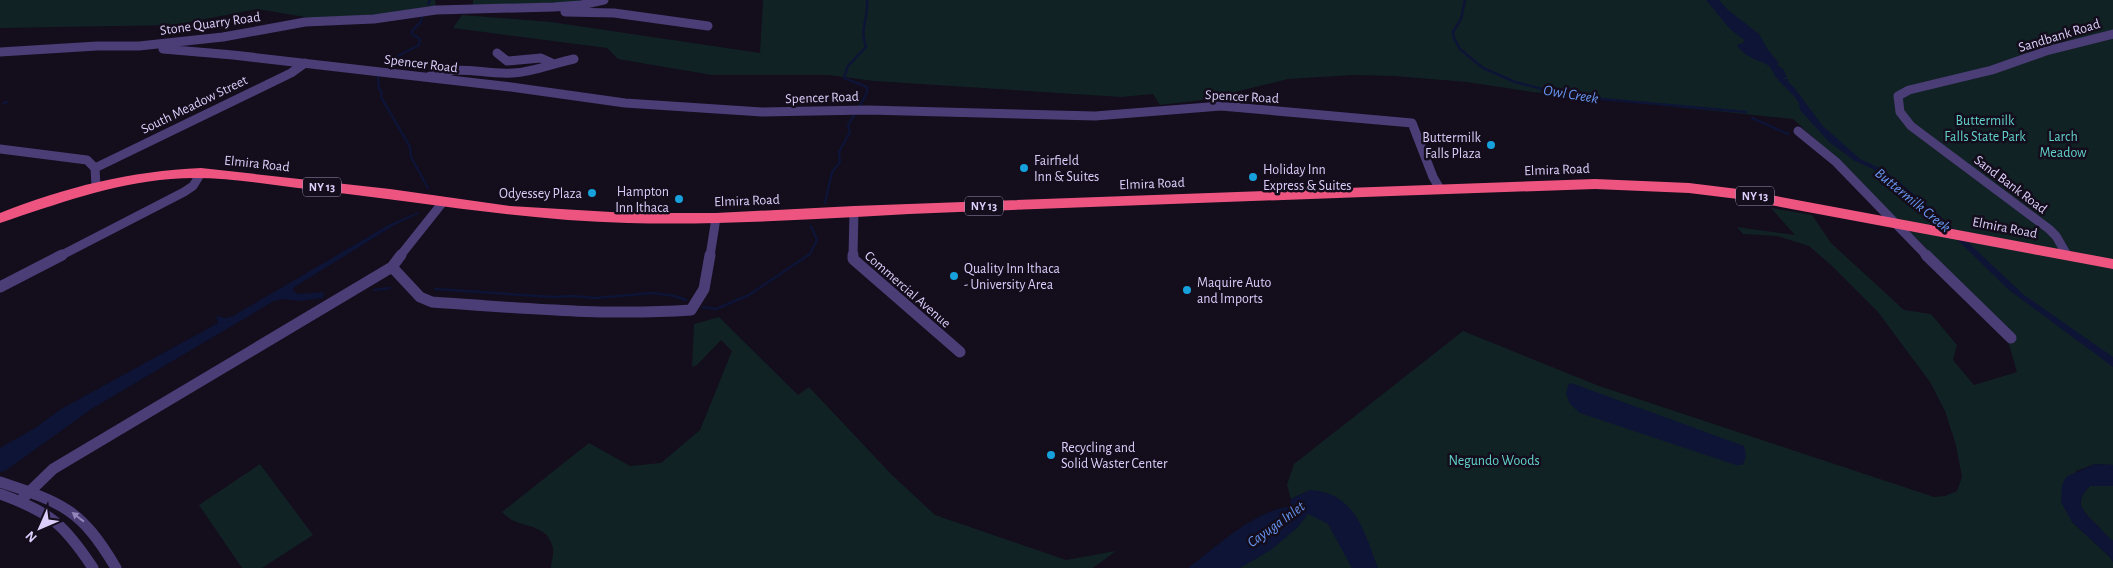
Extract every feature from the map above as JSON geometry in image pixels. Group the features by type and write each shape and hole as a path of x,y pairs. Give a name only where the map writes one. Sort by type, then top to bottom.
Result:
{"highway":[{"name":"Elmira Road","path":"96,186 146,176 201,173 510,211 596,217 716,218 854,211 1595,184 1689,188 1748,195 2113,264"},
{"name":"NY 13","path":"0,218 39,203 96,186"}],"street":[{"name":"Stone Quarry Road","path":"0,52 97,46 149,46 223,37 305,22 374,19 436,10 554,8 604,0"},
{"path":"554,8 566,12 614,13 708,26"},
{"name":"Sandbank Road","path":"2013,63 2054,49 2113,34"},
{"name":"Spencer Road","path":"163,49 427,77 638,104 736,111 868,110 1095,116 1221,106 1412,123 1433,178 1440,189"},
{"path":"497,54 514,62 541,58 552,64"},
{"path":"427,77 454,68 510,73 574,59"},
{"name":"South Meadow Street","path":"95,168 278,79 305,63"},
{"name":"Sand Bank Road","path":"2013,63 1909,90 1898,96 1897,105 1901,115 1912,126 2049,229 2056,236 2067,255"},
{"path":"1798,131 1836,162 1892,222 2012,338"},
{"path":"0,149 82,159 91,162 95,168 96,186"},
{"path":"0,287 184,192 192,186 201,173"},
{"path":"25,497 53,469 392,267 443,202"},
{"name":"Commercial Avenue","path":"854,211 853,259 960,352"},
{"path":"392,267 420,297 432,302 581,312 630,313 691,310 704,289 716,218"},
{"path":"0,482 58,520 76,541 93,568"},
{"path":"0,494 25,497 66,509 78,516 94,533 116,568"}],"green space":[{"path":"0,0 435,0 436,6 397,14 311,18 257,9 174,25 0,28"},
{"path":"473,0 590,0 574,3 473,6"},
{"path":"763,0 2113,0 2113,465 2095,464 2076,471 2072,522 2109,556 2113,562 2113,568 1212,568 1310,490 1291,499 1287,485 1294,464 1463,331 1599,386 1934,497 1945,496 1957,491 1962,477 1956,445 1945,411 1930,382 1878,312 1809,246 1777,236 1743,234 1737,227 1795,235 1771,208 1812,215 1831,243 1904,310 1931,314 1957,345 1953,360 1974,385 2017,372 2008,341 1925,247 1793,119 1532,92 1467,82 1394,76 1353,75 1288,79 1202,100 1160,105 1153,94 1121,97 874,81 829,75 712,75 618,59 607,48 453,28 462,15 551,22 760,53"},
{"path":"719,317 798,395 809,387 891,474 935,515 1066,560 1116,551 1093,568 551,568 553,548 546,535 536,528 512,520 502,512 589,443 630,466 661,463 700,430 732,351 721,340 697,365 692,367 694,324"},
{"path":"260,464 313,535 262,568 242,568 199,505"},
{"path":"2090,486 2113,486 2113,541 2082,508 2081,498"}],"water":[{"path":"1706,0 1719,0 1728,10 1759,34 1768,50 1779,63 1777,65 1784,70 1787,78 1784,79 1788,79 1789,83 1822,125 1860,159 1880,168 1941,217 2024,295 2113,357 2113,367 2009,290 1939,222 1888,178 1855,161 1829,142 1800,110 1799,103 1777,79 1780,78 1776,78 1770,67 1741,50 1737,45 1743,43 1744,40 1729,28"},
{"path":"418,212 419,214 393,226 293,288 294,292 299,294 324,292 323,298 300,301 282,299 274,301 93,408 5,471 0,472 0,448 35,428 61,409 218,323 216,316 226,318 233,316 390,224"},
{"path":"1571,383 1744,446 1745,460 1742,465 1736,465 1580,413 1570,404 1566,394 1568,385"},
{"path":"2095,464 2113,465 2113,486 2090,486 2084,492 2081,503 2085,513 2113,541 2113,562 2109,556 2072,522 2061,502 2062,485 2066,477"},
{"name":"Cayuga Inlet","path":"1310,490 1326,493 1338,498 1348,507 1362,528 1378,568 1352,568 1328,524 1308,514 1298,527 1271,550 1240,568 1188,568 1236,531 1262,515 1290,506 1291,499"}],"waterway":[{"path":"428,4 430,0"},
{"path":"860,106 867,92 867,87 844,78 848,66 866,47 863,34 867,0"},
{"name":"Owl Creek","path":"1465,0 1461,19 1453,32 1460,49 1483,68 1515,82 1569,96 1746,112"},
{"path":"398,56 419,45 420,39 412,34 412,31 420,23 423,15"},
{"path":"378,77 379,89 382,92 381,97 410,147 411,157 428,188"},
{"path":"825,203 832,172 840,162 839,152 850,132 848,125 855,114"},
{"name":"Owl Creek","path":"1752,118 1788,134"},
{"path":"703,307 716,309 749,295 810,254 817,240 811,226"},
{"path":"374,290 390,288"},
{"path":"435,289 595,298 653,293 675,296 686,300"}],"place":[{"name":"Buttermilk Falls Plaza","path":"1491,145"},
{"name":"Fairfield Inn & Suites","path":"1024,168"},
{"name":"Holiday Inn Express & Suites","path":"1253,177"},
{"name":"Odyessey Plaza","path":"592,193"},
{"name":"Hampton Inn Ithaca","path":"679,199"},
{"name":"Quality Inn Ithaca - University Area","path":"954,276"},
{"name":"Maquire Auto and Imports","path":"1187,290"},
{"name":"Recycling and Solid Waster Center","path":"1051,455"}],"park label":[{"name":"Buttermilk Falls State Park","path":"1985,128"},
{"name":"Larch Meadow","path":"2063,144"},
{"name":"Negundo Woods","path":"1494,460"}],"water label":[{"name":"Buttermilk Creek","path":"1913,200"}]}
